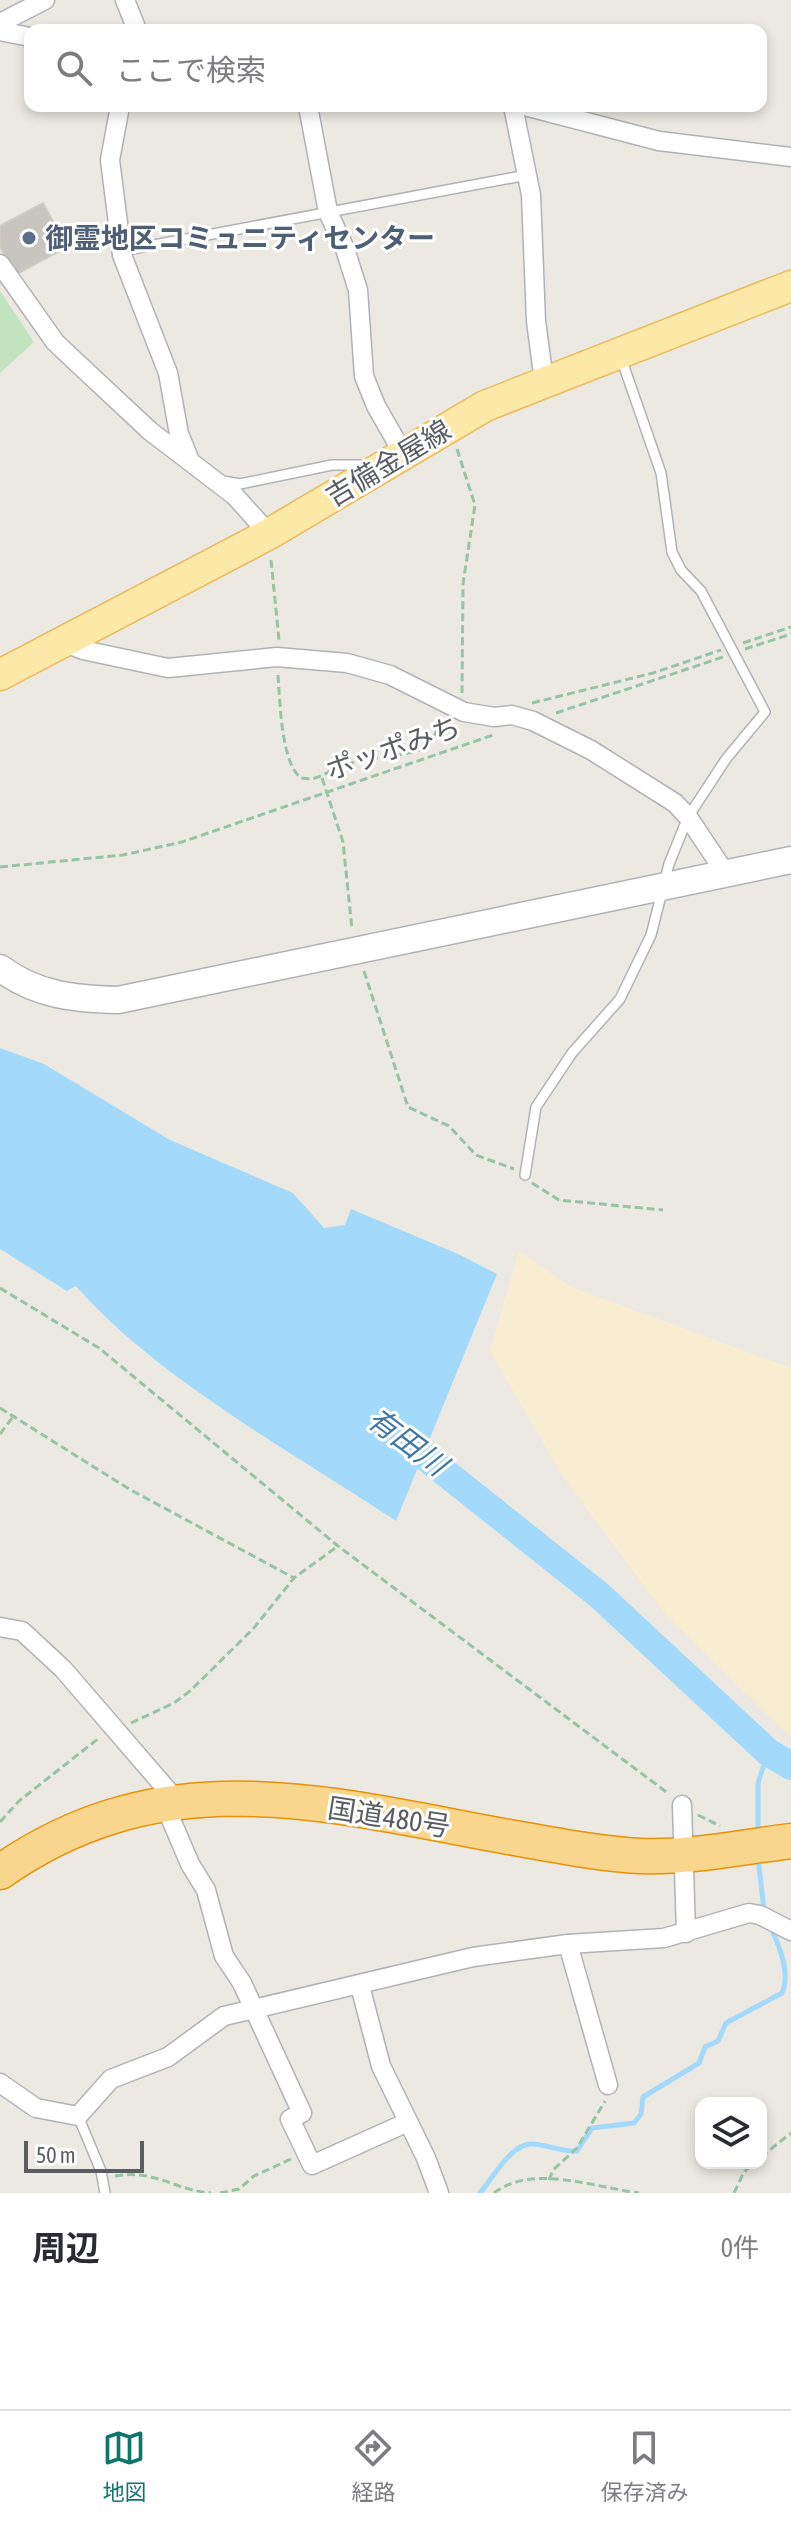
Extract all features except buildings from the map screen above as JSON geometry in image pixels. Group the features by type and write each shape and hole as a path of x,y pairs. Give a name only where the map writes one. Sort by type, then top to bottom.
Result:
{"highway":[{"name":"国道480号","path":"0,1872 30,1851 85,1825 170,1802 228,1796 375,1813 562,1846 639,1856 683,1855 791,1841"}],"main road":[{"name":"吉備金屋線","path":"0,675 268,535 485,406 791,286"}],"street":[{"path":"0,23 45,0"},
{"path":"125,0 135,24"},
{"path":"0,31 24,36"},
{"path":"119,112 110,160 122,251 128,276 160,351 182,445 190,463"},
{"path":"309,112 328,212 345,249 358,290 364,376 397,457"},
{"path":"514,112 527,175 536,259 536,321 544,381"},
{"path":"548,112 659,141 791,157"},
{"path":"0,264 55,342 150,431 213,477 268,535"},
{"path":"63,642 83,650 168,668 277,657 347,663 390,675 477,716 512,715 533,721 591,750 675,803 726,874"},
{"path":"0,968 22,982 53,995 118,1000 791,860"},
{"path":"0,1627 22,1631 63,1669 170,1802 190,1864 206,1890 224,1956 255,2010 302,2113 290,2119 312,2165 408,2122"},
{"path":"682,1805 686,1933"},
{"path":"0,2083 36,2108 78,2116 111,2079 168,2057 224,2016 473,1957 568,1944 622,1943 686,1933 749,1913 760,1915 791,1931"},
{"path":"568,1944 608,2085"},
{"path":"360,1986 381,2066 439,2193"}],"lane":[{"path":"122,251 527,175"},
{"path":"525,1175 536,1107 572,1053 620,999 651,935 669,864 688,817 726,759 765,712 697,584 681,570 672,552 661,473 619,353"},
{"path":"213,477 240,484 332,465 397,457"},
{"path":"78,2116 103,2179 105,2193"}],"path":[{"path":"268,535 279,623 277,657 283,736 293,769 301,778 322,778 345,765 404,755 428,747 440,724 457,709 462,696 463,584 475,505 469,478 447,428"},
{"path":"512,715 541,700 653,673 734,649 791,627"},
{"name":"ポッポみち","path":"0,867 148,850 182,842 734,649 791,634"},
{"path":"322,778 343,842 347,905 358,951 408,1107 449,1126 476,1155 525,1175 559,1200 663,1210"},
{"path":"0,1288 99,1348 338,1546 682,1805 729,1830"},
{"path":"0,1408 129,1489 294,1578"},
{"path":"0,1434 13,1416"},
{"path":"0,1822 57,1770 113,1729 149,1716 190,1691 253,1629 294,1578 338,1546"},
{"path":"549,2180 553,2170 580,2144 603,2106 608,2085"},
{"path":"767,2152 791,2133"},
{"path":"220,2193 239,2189 254,2176 305,2153"},
{"path":"734,2193 747,2169"},
{"path":"103,2179 124,2174 154,2175 183,2187 211,2193"},
{"path":"494,2193 512,2183 549,2180 594,2182 639,2193"}],"green space":[{"path":"0,291 34,342 0,373"}],"sand":[{"path":"519,1251 571,1287 791,1368 791,1737 665,1614 562,1475 490,1351"}],"water":[{"path":"0,1048 44,1064 170,1140 293,1193 324,1228 345,1225 351,1209 458,1254 497,1274 396,1521 186,1383 145,1352 76,1286 67,1291 0,1249"}],"waterway":[{"name":"有田川","path":"394,1432 599,1595 768,1752 791,1766"},
{"path":"758,1831 758,1783 768,1752"},
{"path":"758,1857 764,1911"},
{"path":"480,2193 502,2163 524,2146 537,2144 577,2151 592,2128 634,2123 641,2114 643,2097 699,2063 705,2047 718,2041 726,2023 782,1993 785,1968 771,1927"}],"place":[{"name":"御霊地区コミュニティセンター","path":"29,238"}]}
